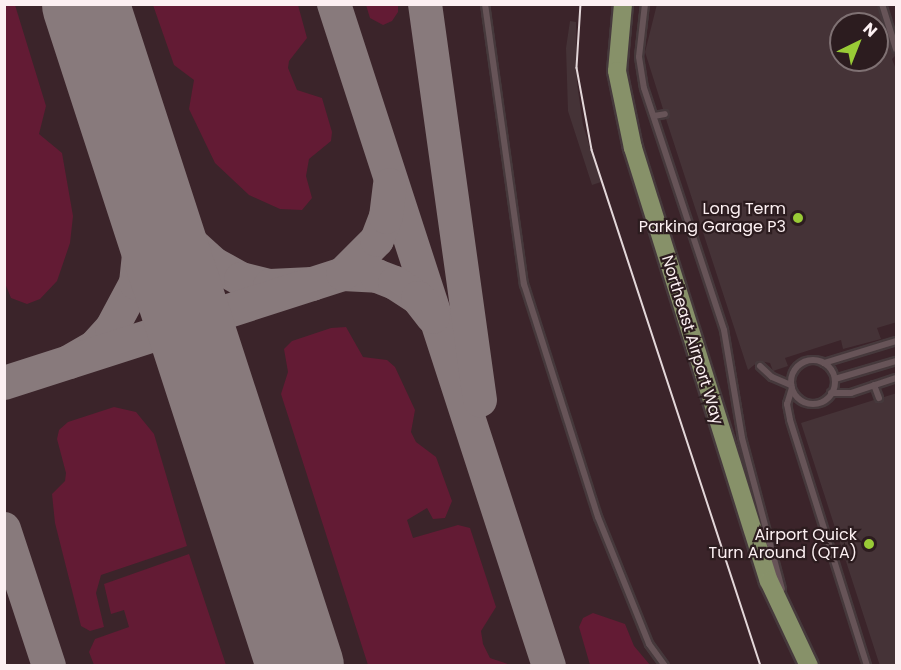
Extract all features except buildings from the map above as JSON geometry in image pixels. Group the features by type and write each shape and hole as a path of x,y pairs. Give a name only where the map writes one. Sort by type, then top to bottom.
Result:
{"main road":[{"name":"Northeast Airport Way","path":"623,4 617,71 633,148 769,581 795,643 809,666"}],"lane":[{"path":"484,4 524,284 598,517 649,644 665,666"},
{"path":"645,4 639,57 654,116 724,330 742,438 795,643"},
{"path":"882,4 897,49"},
{"path":"654,116 665,114"},
{"path":"867,666 790,420 787,404 797,366 810,360 824,363 897,341"},
{"path":"835,379 897,361"},
{"path":"824,363 835,379"},
{"path":"760,366 772,377 791,387 800,399 813,404 831,393 851,393 897,378"},
{"path":"831,393 835,379"},
{"path":"874,385 879,398"}],"shaded area":[{"path":"4,5 896,5 896,665 5,665"},
{"path":"4,5 15,5 46,106 39,134 62,153 73,216 70,243 57,281 40,299 27,304 11,298 4,281"},
{"path":"153,5 298,5 307,38 289,61 288,68 297,90 322,98 332,132 331,141 309,159 306,176 312,198 302,210 280,209 249,195 215,163 189,109 194,80 174,65"},
{"path":"366,5 398,5 398,12 392,21 383,25 370,18"},
{"path":"346,327 363,357 387,360 395,367 415,410 411,432 416,442 436,457 452,501 445,518 433,519 427,508 407,520 413,538 458,525 470,528 496,607 481,631 483,644 490,658 511,665 368,665 281,394 288,372 284,349 292,341 331,328"},
{"path":"114,407 136,412 154,434 187,546 101,575 96,593 104,627 90,631 81,626 55,523 52,494 65,481 66,473 57,439 59,430 68,422"},
{"path":"189,554 226,665 94,665 89,652 95,639 129,627 124,610 111,614 104,584"},
{"path":"593,613 625,624 634,646 650,665 590,665 579,627 583,618"}],"taxiway":[{"path":"334,4 549,666"},
{"path":"425,4 480,400"},
{"path":"69,362 95,347 112,328 136,283 140,247 132,151 162,206 185,238 214,264 241,279 270,286 312,284"},
{"path":"4,383 343,274 377,240 386,217 390,185"},
{"path":"343,274 377,276 395,283 418,298 433,317"},
{"path":"4,529 49,666"}],"runway":[{"path":"85,4 300,666"}],"tram line":[{"path":"581,4 577,68 592,150 761,666"}],"place":[{"name":"Long Term Parking Garage P3","path":"798,218"},
{"name":"Airport Quick Turn Around (QTA)","path":"869,544"}]}
